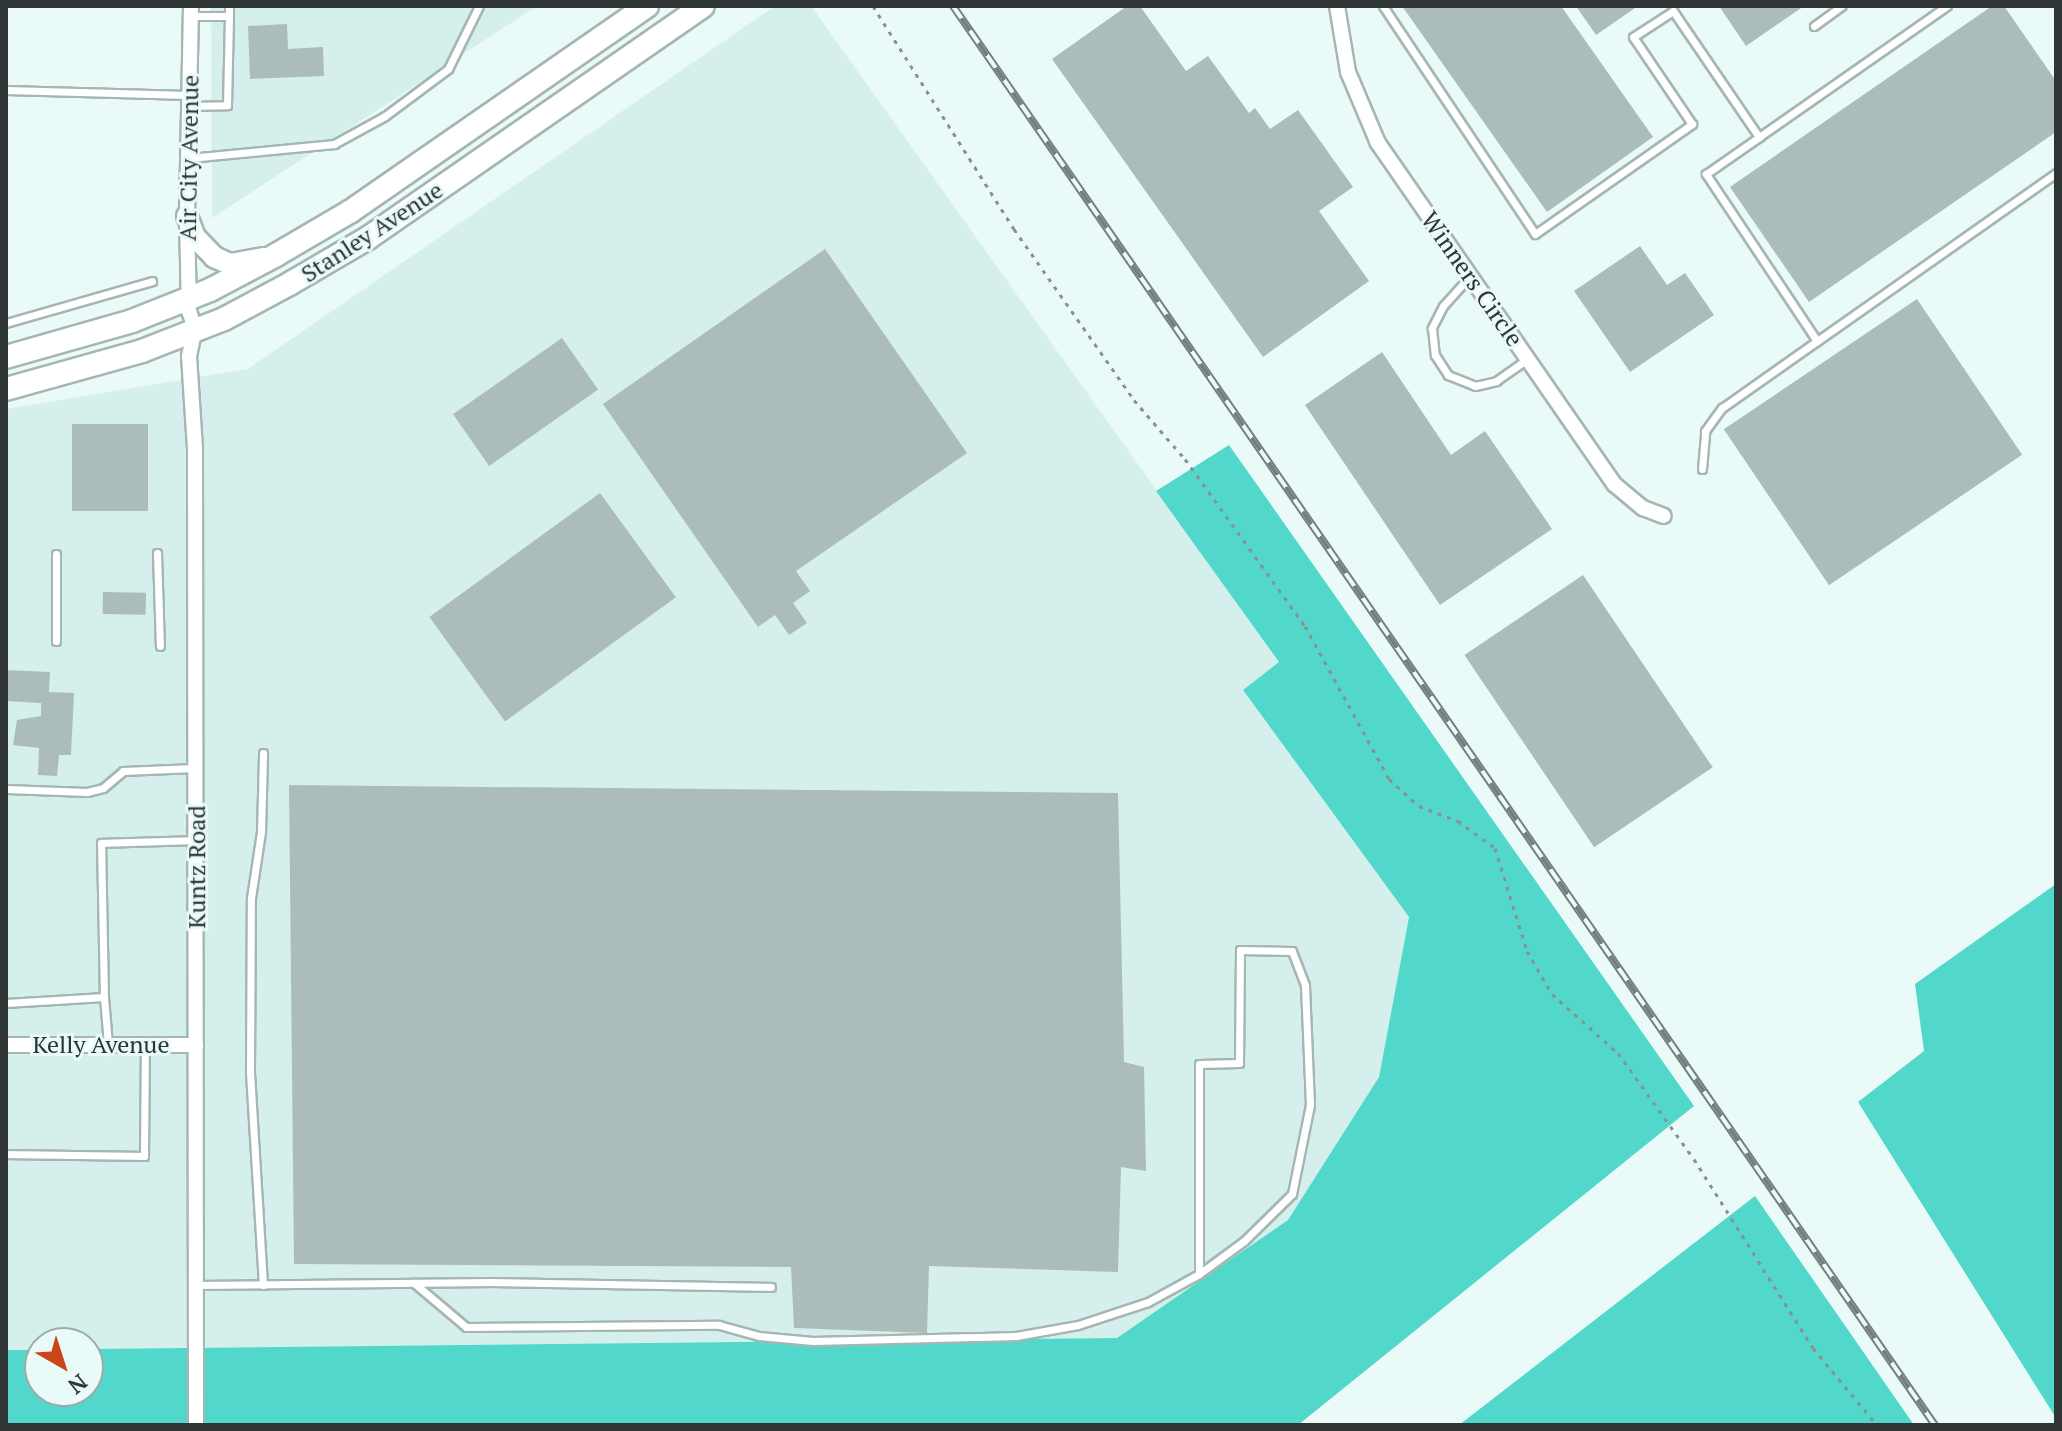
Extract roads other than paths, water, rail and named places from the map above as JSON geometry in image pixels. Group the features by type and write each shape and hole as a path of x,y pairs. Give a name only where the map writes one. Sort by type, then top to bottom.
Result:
{"main road":[{"name":"Stanley Avenue","path":"6,389 142,351 191,312 276,255 351,211 647,6"},
{"name":"Stanley Avenue","path":"6,357 132,321 191,312 224,319 368,238 703,6"},
{"path":"187,216 195,237 214,257 230,264 276,255"}],"street":[{"name":"Winners Circle","path":"1337,6 1348,72 1378,143 1614,484 1643,508 1664,516"},
{"name":"Air City Avenue","path":"191,11 187,216 191,312"},
{"name":"Kuntz Road","path":"191,312 189,356 195,448 197,768 196,1425"},
{"name":"Kelly Avenue","path":"6,1045 196,1045"}],"lane":[{"path":"6,90 189,100 227,105 229,6"},
{"path":"187,158 334,144 385,116 448,69 479,6"},
{"path":"1383,6 1535,234 1692,124 1633,37 1673,11 1759,137"},
{"path":"1814,26 1842,6"},
{"path":"1817,341 1706,174 1947,6"},
{"path":"191,11 229,16"},
{"path":"1702,469 1705,431 1722,408 2056,173"},
{"path":"1470,276 1443,306 1432,328 1435,355 1448,375 1475,386 1496,381 1527,359"},
{"path":"6,323 152,281"},
{"path":"157,553 160,646"},
{"path":"56,554 56,641"},
{"path":"263,753 261,832 251,898 250,1070 263,1285"},
{"path":"6,789 87,792 103,788 123,771 197,768"},
{"path":"108,1045 101,843 197,840"},
{"path":"414,1283 466,1327 719,1325 759,1336 813,1341 1016,1336 1078,1325 1148,1302 1199,1274 1244,1241 1292,1194 1310,1105 1305,985 1292,951 1240,950 1239,1063 1199,1064 1199,1274"},
{"path":"6,1003 104,997"},
{"path":"6,1154 144,1156 145,1045"},
{"path":"197,1285 414,1283 771,1287"}],"railway":[{"path":"953,6 1935,1425"}]}
